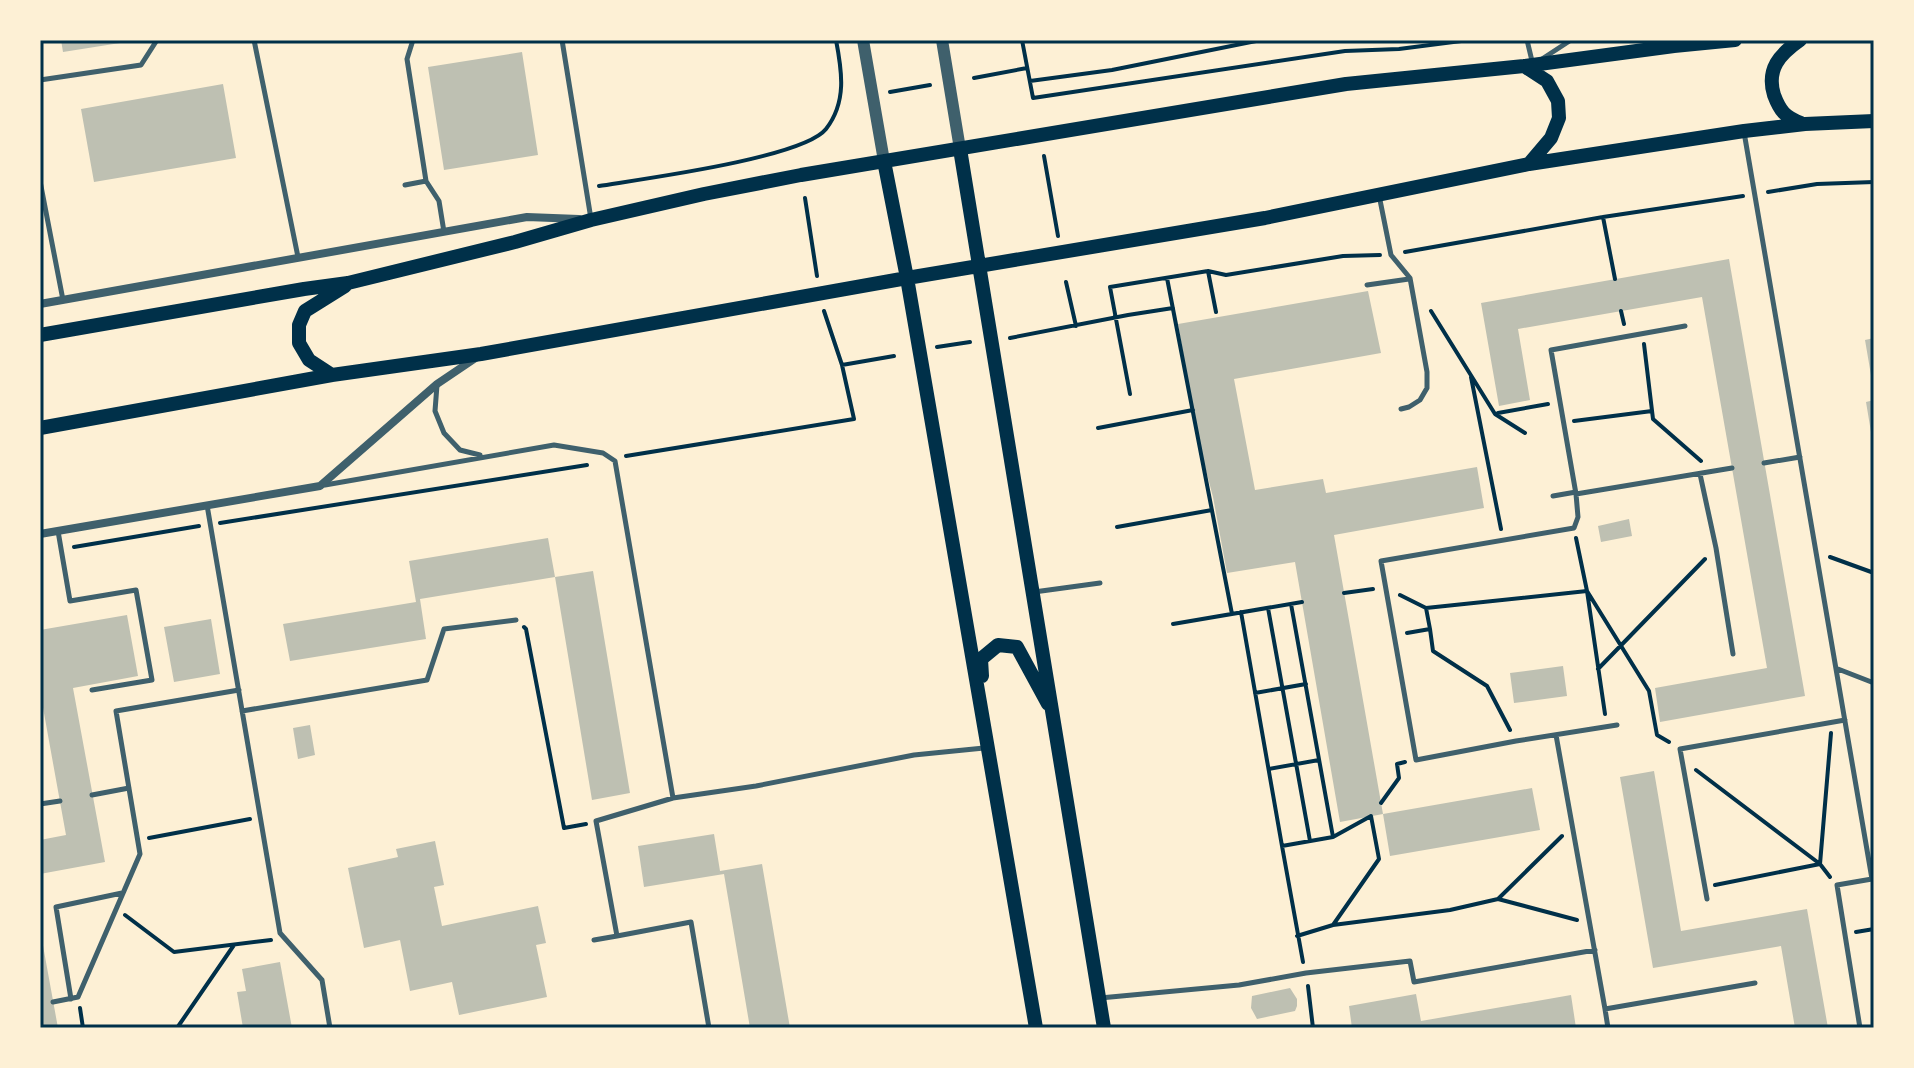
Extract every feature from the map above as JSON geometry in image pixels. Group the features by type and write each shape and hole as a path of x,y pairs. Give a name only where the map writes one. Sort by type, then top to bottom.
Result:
{"main road":[{"path":"40,335 348,283 591,220 718,191 884,161 1346,84 1735,40"},
{"path":"1800,40 1786,50 1777,62 1770,83 1777,103 1787,117 1805,124"},
{"path":"1528,65 1547,81 1558,101 1559,118 1551,138 1529,164"},
{"path":"40,428 332,375 481,354 1265,218 1529,164 1744,131 1874,121"},
{"path":"960,149 1104,1028"},
{"path":"884,161 907,278 1036,1028"},
{"path":"332,375 309,360 299,343 299,325 305,311 348,283"},
{"path":"983,725 981,659 998,645 1017,647 1054,715"}],"street":[{"path":"863,40 884,161"},
{"path":"942,40 960,149"},
{"path":"40,304 527,217 591,220"},
{"path":"40,534 320,486 437,384 481,354"}],"lane":[{"path":"40,80 141,65 157,40"},
{"path":"254,40 298,257"},
{"path":"413,40 407,59 426,181 439,201 445,233"},
{"path":"562,40 591,220"},
{"path":"1527,40 1528,65 1571,40"},
{"path":"1744,131 1872,879 1837,885 1860,1028"},
{"path":"40,181 63,300"},
{"path":"405,185 426,181"},
{"path":"1378,194 1391,255 1410,278 1427,372 1427,388 1420,400 1401,409"},
{"path":"1367,285 1410,278"},
{"path":"1617,725 1416,760 1381,561 1574,528 1578,517 1576,493 1551,350 1685,326"},
{"path":"437,384 435,411 444,433 460,450 485,457"},
{"path":"320,486 554,445 603,453 615,461 673,798"},
{"path":"1764,463 1800,457"},
{"path":"1553,496 1732,468"},
{"path":"1700,474 1733,654"},
{"path":"207,505 280,933 322,980 330,1028"},
{"path":"58,531 70,601 136,590 152,680 92,690"},
{"path":"1033,592 1100,583"},
{"path":"242,711 427,680 444,629 516,620"},
{"path":"1837,669 1874,683"},
{"path":"74,998 140,854 116,711 239,690"},
{"path":"1707,899 1680,749 1845,720"},
{"path":"1556,735 1608,1028"},
{"path":"617,936 596,821 673,798 756,786 914,755 987,748"},
{"path":"92,795 129,788"},
{"path":"40,804 60,801"},
{"path":"74,998 56,907 123,893"},
{"path":"594,940 691,922 709,1028"},
{"path":"1099,998 1239,985 1306,973 1410,961 1414,982 1595,950"},
{"path":"1605,1009 1755,983"},
{"path":"53,1002 74,998"}],"path":[{"path":"587,189 754,159 819,137 840,101 842,76 836,40"},
{"path":"1022,40 1033,98 1345,51 1399,49 1469,40"},
{"path":"1030,81 1112,70 1261,40"},
{"path":"974,78 1027,68"},
{"path":"890,92 930,85"},
{"path":"1044,156 1058,237"},
{"path":"1130,394 1110,287 1208,271 1226,275 1343,256 1391,255 1603,217 1817,184 1874,182"},
{"path":"805,198 817,276"},
{"path":"1603,217 1615,279"},
{"path":"1208,271 1216,312"},
{"path":"1167,278 1232,614"},
{"path":"1410,278 1495,414 1525,433"},
{"path":"1066,282 1076,326"},
{"path":"1010,338 1173,308"},
{"path":"61,549 615,461 628,456 854,419 842,365 824,311"},
{"path":"1643,334 1653,419 1713,472"},
{"path":"933,347 970,342"},
{"path":"842,365 894,356"},
{"path":"1470,374 1504,540"},
{"path":"1495,414 1560,402"},
{"path":"1098,428 1193,410"},
{"path":"1564,422 1652,411"},
{"path":"1117,527 1212,510"},
{"path":"1817,553 1874,573"},
{"path":"1580,556 1604,702"},
{"path":"1598,669 1694,570"},
{"path":"1344,593 1385,587 1426,608 1587,591"},
{"path":"1587,591 1649,691 1657,735 1680,749"},
{"path":"1173,624 1302,602"},
{"path":"1291,604 1333,837"},
{"path":"1268,608 1310,841"},
{"path":"1426,608 1433,651 1487,686 1516,741"},
{"path":"1241,612 1296,928"},
{"path":"516,620 526,629 564,828 596,821"},
{"path":"1393,636 1430,629"},
{"path":"1255,693 1306,684"},
{"path":"1820,864 1831,723"},
{"path":"1269,769 1319,760"},
{"path":"1381,803 1399,778 1397,764 1416,760"},
{"path":"1682,760 1820,864 1837,885"},
{"path":"1282,846 1333,837 1371,816 1379,859 1333,925"},
{"path":"138,840 261,817"},
{"path":"1498,899 1571,827"},
{"path":"1704,887 1820,864"},
{"path":"1297,936 1333,925 1450,910 1498,899 1590,924"},
{"path":"116,909 174,952 285,938"},
{"path":"177,1028 234,945"},
{"path":"74,998 84,1026"}],"building":[{"path":"61,40 123,40 63,52"},
{"path":"522,52 538,155 444,170 428,67"},
{"path":"223,84 236,158 94,182 81,109"},
{"path":"1729,259 1805,696 1660,722 1655,688 1767,668 1702,297 1518,329 1530,400 1499,406 1481,303"},
{"path":"1368,291 1381,353 1234,379 1255,490 1323,479 1326,493 1477,467 1484,508 1334,535 1383,814 1340,822 1295,562 1227,573 1213,497 1198,440 1178,324"},
{"path":"1874,338 1874,381 1872,381 1865,340"},
{"path":"1874,400 1874,438 1872,438 1866,402"},
{"path":"1629,519 1632,536 1601,542 1598,526"},
{"path":"548,538 555,577 420,599 426,639 290,661 283,624 416,602 409,561"},
{"path":"593,571 630,793 592,800 555,577"},
{"path":"127,615 138,676 73,688 105,862 40,874 40,840 66,835 40,691 40,630"},
{"path":"211,619 220,674 174,682 164,627"},
{"path":"1563,666 1567,696 1514,703 1510,673"},
{"path":"310,725 315,755 298,759 293,728"},
{"path":"1654,771 1681,931 1807,909 1828,1028 1795,1028 1781,946 1653,968 1620,777"},
{"path":"1532,788 1540,830 1390,856 1383,814"},
{"path":"714,834 720,871 762,864 790,1028 750,1028 724,874 644,887 638,846"},
{"path":"435,841 444,885 434,887 442,926 538,906 546,943 536,945 547,997 459,1015 452,982 410,991 400,940 364,948 348,868 398,857 396,849"},
{"path":"42,940 58,1028 40,1028"},
{"path":"280,962 292,1028 243,1028 237,992 246,991 242,969"},
{"path":"1290,988 1297,999 1295,1011 1257,1019 1251,1008 1252,996"},
{"path":"1416,994 1421,1021 1571,995 1576,1028 1352,1028 1349,1006"}]}
